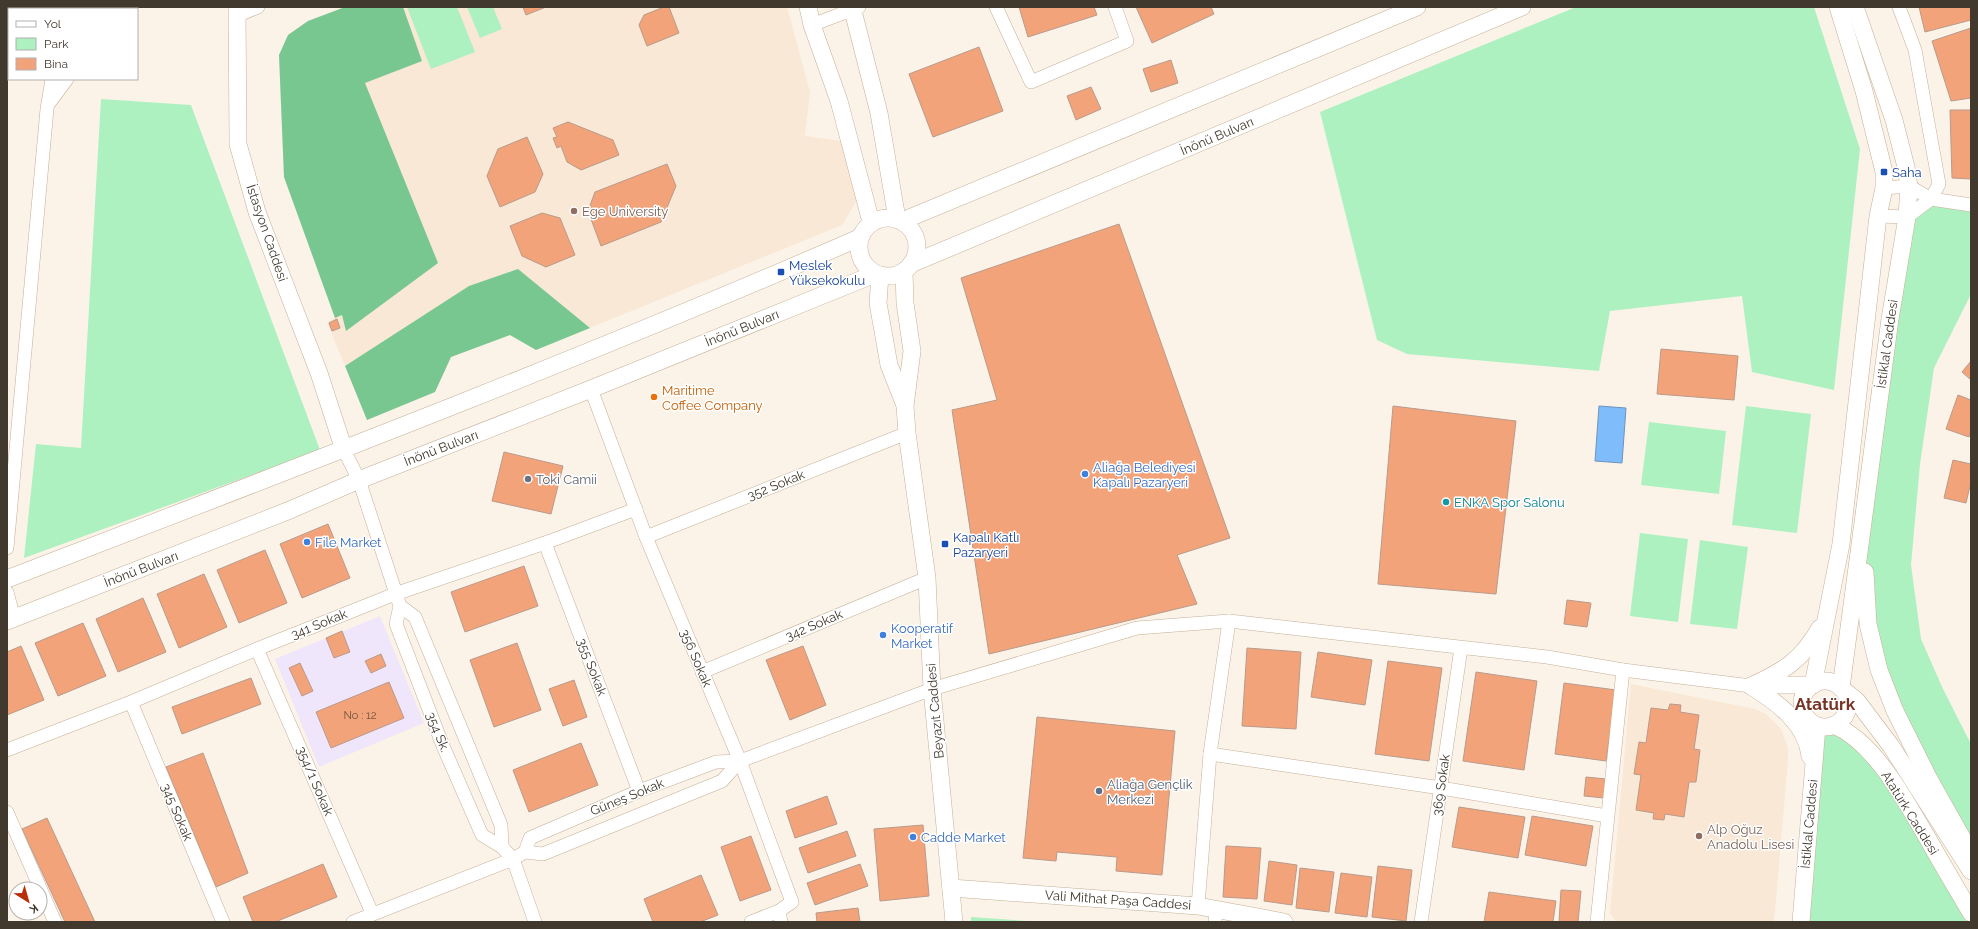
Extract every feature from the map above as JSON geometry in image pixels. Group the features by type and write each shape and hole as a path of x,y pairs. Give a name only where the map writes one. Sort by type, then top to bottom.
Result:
{"street":[{"path":"237,12 258,7"},
{"path":"808,7 812,25 839,101 871,222"},
{"path":"996,7 1031,82 1127,41 1115,7"},
{"path":"899,220 1417,7"},
{"name":"İnönü Bulvarı","path":"908,268 1522,7"},
{"name":"İstiklal Caddesi","path":"1802,703 1803,696 1813,685 1841,544 1878,216 1884,188 1884,172 1868,107 1838,7"},
{"name":"İstiklal Caddesi","path":"1834,725 1844,717 1847,710 1848,702 1841,688 1890,319 1907,217 1909,186 1906,167 1894,120 1855,7"},
{"path":"1878,216 1907,217 1931,199 1938,184 1915,50 1899,7"},
{"path":"812,25 855,8 879,114 899,220"},
{"name":"İstasyon Caddesi","path":"237,12 238,144 257,212 319,373 344,450"},
{"path":"7,548 9,499 47,109 52,80"},
{"path":"47,109 58,89 65,80"},
{"path":"1884,188 1909,186 1931,199 1971,205"},
{"path":"879,218 899,220 909,226 916,240 917,249 908,268 892,276 878,274 863,263 858,247 859,238 864,229 871,222 879,218"},
{"path":"7,579 344,450 774,275 859,238"},
{"name":"Beyazıt Caddesi","path":"908,268 905,303 912,351 905,406 906,432 927,578 932,689 954,922"},
{"name":"İnönü Bulvarı","path":"10,620 290,510 358,480 591,389 878,274"},
{"name":"Beyazıt Caddesi","path":"878,274 878,303 889,365 905,406"},
{"name":"356 Sokak","path":"591,389 646,537 740,761 792,902 780,916"},
{"name":"352 Sokak","path":"646,537 906,432"},
{"name":"354 Sk.","path":"344,450 358,480 398,600 396,624 443,746 482,835 502,847 513,859 535,922"},
{"name":"341 Sokak","path":"7,750 131,702 257,649 398,600 636,509"},
{"path":"1864,521 1865,584 1868,624 1879,670 1895,711 1929,779 1971,854"},
{"name":"355 Sokak","path":"545,543 639,791"},
{"name":"342 Sokak","path":"702,672 927,578"},
{"path":"7,592 10,620"},
{"name":"354 Sk.","path":"398,600 415,617 501,825 502,847"},
{"path":"1751,686 1777,673 1800,656 1810,646 1827,615"},
{"path":"1198,906 1210,754 1229,621"},
{"name":"Güneş Sokak","path":"525,852 530,838 639,791 716,762 740,761 932,689 1137,628 1229,621 1546,658 1623,670 1751,686"},
{"name":"369 Sokak","path":"1421,922 1461,648"},
{"name":"354/1 Sokak","path":"257,649 372,913"},
{"path":"1597,922 1623,670"},
{"path":"1751,686 1813,685 1827,681 1841,688"},
{"path":"1751,686 1802,703 1806,717 1817,726 1824,728 1834,725"},
{"path":"1751,686 1773,699 1799,726 1810,749 1813,779"},
{"name":"Atatürk Caddesi","path":"1841,688 1857,701 1891,746 1971,871"},
{"name":"345 Sokak","path":"131,702 223,922"},
{"name":"Atatürk Caddesi","path":"1834,725 1845,730 1880,764 1911,811 1971,913"},
{"name":"İstiklal Caddesi","path":"1801,922 1817,726"},
{"path":"1210,754 1441,788 1607,816"},
{"name":"Güneş Sokak","path":"353,922 372,913 513,859 525,852 543,854 722,781 740,761"},
{"path":"7,812 55,922"},
{"name":"Vali Mithat Paşa Caddesi","path":"951,888 1198,906 1216,916 1284,922"},
{"path":"751,922 780,916"}],"shaded area":[{"name":"Ege University","path":"345,7 787,7 810,92 805,136 841,141 859,197 842,225 536,350 510,335 451,357 435,392 367,420 327,322 335,318 284,177 279,55 288,35 308,21"},
{"path":"380,616 424,723 319,767 275,659"},
{"name":"Alp Oğuz Anadolu Lisesi","path":"1631,684 1755,709 1766,714 1781,729 1788,748 1788,760 1774,922 1616,922 1610,913"}],"green space":[{"path":"345,7 403,7 422,61 365,83 438,263 346,331 342,315 335,318 284,177 279,55 288,35 308,21"},
{"path":"407,7 457,7 475,52 431,69"},
{"path":"467,7 493,7 502,29 480,38"},
{"path":"1576,7 1814,7 1860,149 1834,390 1752,372 1742,296 1610,311 1599,371 1407,354 1377,340 1320,112"},
{"path":"101,99 191,105 320,450 24,558 36,444 81,448"},
{"path":"1931,199 1971,205 1971,294 1934,368 1920,464 1911,565 1921,639 1943,689 1971,744 1971,854 1929,779 1868,624 1864,521 1907,217"},
{"path":"518,269 590,328 536,350 510,335 451,357 435,392 367,420 345,366 469,286"},
{"path":"1746,406 1811,414 1797,533 1732,525"},
{"path":"1649,422 1726,431 1719,494 1641,485"},
{"path":"1640,533 1688,539 1678,622 1630,616"},
{"path":"1700,540 1748,547 1737,629 1690,624"},
{"path":"1832,726 1862,745 1971,913 1971,922 1801,922 1824,728"},
{"path":"971,917 1041,922 971,922"}],"water":[{"path":"1599,406 1626,408 1622,463 1595,461"}],"building":[{"path":"523,7 546,7 526,15"},
{"path":"664,7 669,7 679,33 647,46 639,25 644,15"},
{"path":"1019,7 1094,7 1097,15 1028,37"},
{"path":"1136,7 1211,7 1214,14 1152,43"},
{"path":"1919,7 1971,7 1971,20 1925,32"},
{"path":"1971,28 1971,98 1951,101 1932,41"},
{"path":"979,47 1003,111 933,137 909,74"},
{"path":"1171,60 1178,83 1151,92 1143,69"},
{"path":"1091,87 1101,109 1076,120 1067,96"},
{"path":"1950,110 1971,110 1971,179 1952,178"},
{"path":"568,122 613,140 619,155 581,170 567,162 561,146 557,148 553,138 557,137 553,128"},
{"path":"527,137 543,174 535,192 500,207 487,176 498,149"},
{"path":"667,164 676,186 661,222 601,246 588,211 595,192"},
{"path":"542,213 560,218 575,255 546,267 522,256 510,226"},
{"name":"Aliağa Belediyesi Kapalı Pazaryeri","path":"1119,224 1230,538 1177,555 1197,604 989,654 952,410 997,400 961,278"},
{"path":"337,319 340,328 332,331 329,323"},
{"path":"1661,349 1738,356 1734,400 1657,394"},
{"path":"1971,361 1971,380 1962,372"},
{"path":"1958,395 1971,400 1971,430 1969,437 1946,429"},
{"name":"ENKA Spor Salonu","path":"1393,406 1516,421 1496,594 1378,584"},
{"name":"Toki Camii","path":"504,452 563,466 551,514 492,501"},
{"path":"1953,460 1971,464 1971,482 1966,503 1944,498"},
{"path":"328,524 350,578 302,598 280,544"},
{"path":"265,550 287,603 239,623 217,570"},
{"path":"524,566 538,606 465,632 451,592"},
{"path":"204,574 227,627 179,648 157,594"},
{"path":"143,598 166,652 118,672 96,619"},
{"path":"1567,600 1591,603 1587,627 1564,624"},
{"path":"83,623 106,676 58,696 35,643"},
{"path":"342,631 350,652 334,658 326,638"},
{"path":"517,643 541,710 494,727 470,660"},
{"path":"21,646 44,700 7,715 7,652"},
{"path":"803,646 826,705 790,720 766,660"},
{"path":"1247,648 1301,652 1296,729 1242,726"},
{"path":"1318,652 1372,660 1365,705 1311,697"},
{"path":"381,654 386,666 371,673 365,661"},
{"path":"1388,661 1442,668 1429,761 1375,754"},
{"path":"300,663 313,691 302,696 289,668"},
{"path":"1476,672 1537,681 1524,770 1463,761"},
{"path":"251,678 261,704 182,734 172,707"},
{"path":"574,680 587,717 563,726 549,689"},
{"path":"389,682 404,718 331,748 316,712"},
{"path":"1564,683 1616,690 1606,761 1555,754"},
{"name":"Alp Oğuz Anadolu Lisesi","path":"1670,704 1681,705 1680,712 1699,715 1694,749 1700,750 1696,782 1689,782 1684,817 1665,814 1664,820 1653,819 1654,813 1636,810 1641,775 1634,774 1639,742 1646,743 1651,708 1668,710"},
{"name":"Aliağa Gençlik Merkezi","path":"1037,717 1175,731 1162,875 1116,871 1117,857 1057,852 1056,861 1023,858"},
{"path":"581,743 598,785 529,812 513,770"},
{"path":"203,753 248,873 216,887 166,767"},
{"path":"1586,777 1606,779 1604,798 1584,796"},
{"path":"827,796 837,824 795,838 786,811"},
{"path":"1459,807 1525,817 1518,858 1452,847"},
{"path":"1532,816 1593,826 1586,866 1525,855"},
{"path":"47,818 95,922 65,922 48,885 48,881 46,881 22,829"},
{"path":"923,825 929,896 880,901 874,829"},
{"path":"847,831 856,856 808,873 799,848"},
{"path":"751,836 771,890 740,901 721,847"},
{"path":"1226,846 1261,848 1257,899 1223,897"},
{"path":"1269,861 1297,865 1292,905 1264,901"},
{"path":"323,864 337,897 275,922 253,922 243,897"},
{"path":"860,864 868,886 815,905 807,883"},
{"path":"1378,866 1412,870 1406,921 1372,917"},
{"path":"1300,868 1334,872 1329,912 1296,908"},
{"path":"1341,873 1372,877 1367,917 1335,913"},
{"path":"701,875 718,915 700,922 653,922 644,899"},
{"path":"1561,890 1581,891 1578,922 1559,922"},
{"path":"1489,892 1556,901 1553,922 1484,922"},
{"path":"858,908 860,922 817,922 816,913"}],"place":[{"name":"Saha","path":"1884,172"},
{"name":"Ege University","path":"574,211"},
{"name":"Meslek Yüksekokulu","path":"781,272"},
{"name":"Maritime Coffee Company","path":"654,397"},
{"name":"Aliağa Belediyesi Kapalı Pazaryeri","path":"1085,474"},
{"name":"Toki Camii","path":"528,479"},
{"name":"ENKA Spor Salonu","path":"1446,502"},
{"name":"File Market","path":"307,542"},
{"name":"Kapalı Katlı Pazaryeri","path":"945,544"},
{"name":"Kooperatif Market","path":"883,635"},
{"name":"Aliağa Gençlik Merkezi","path":"1099,791"},
{"name":"Alp Oğuz Anadolu Lisesi","path":"1699,836"},
{"name":"Cadde Market","path":"913,837"}],"district":[{"name":"Atatürk","path":"1825,704"}]}
